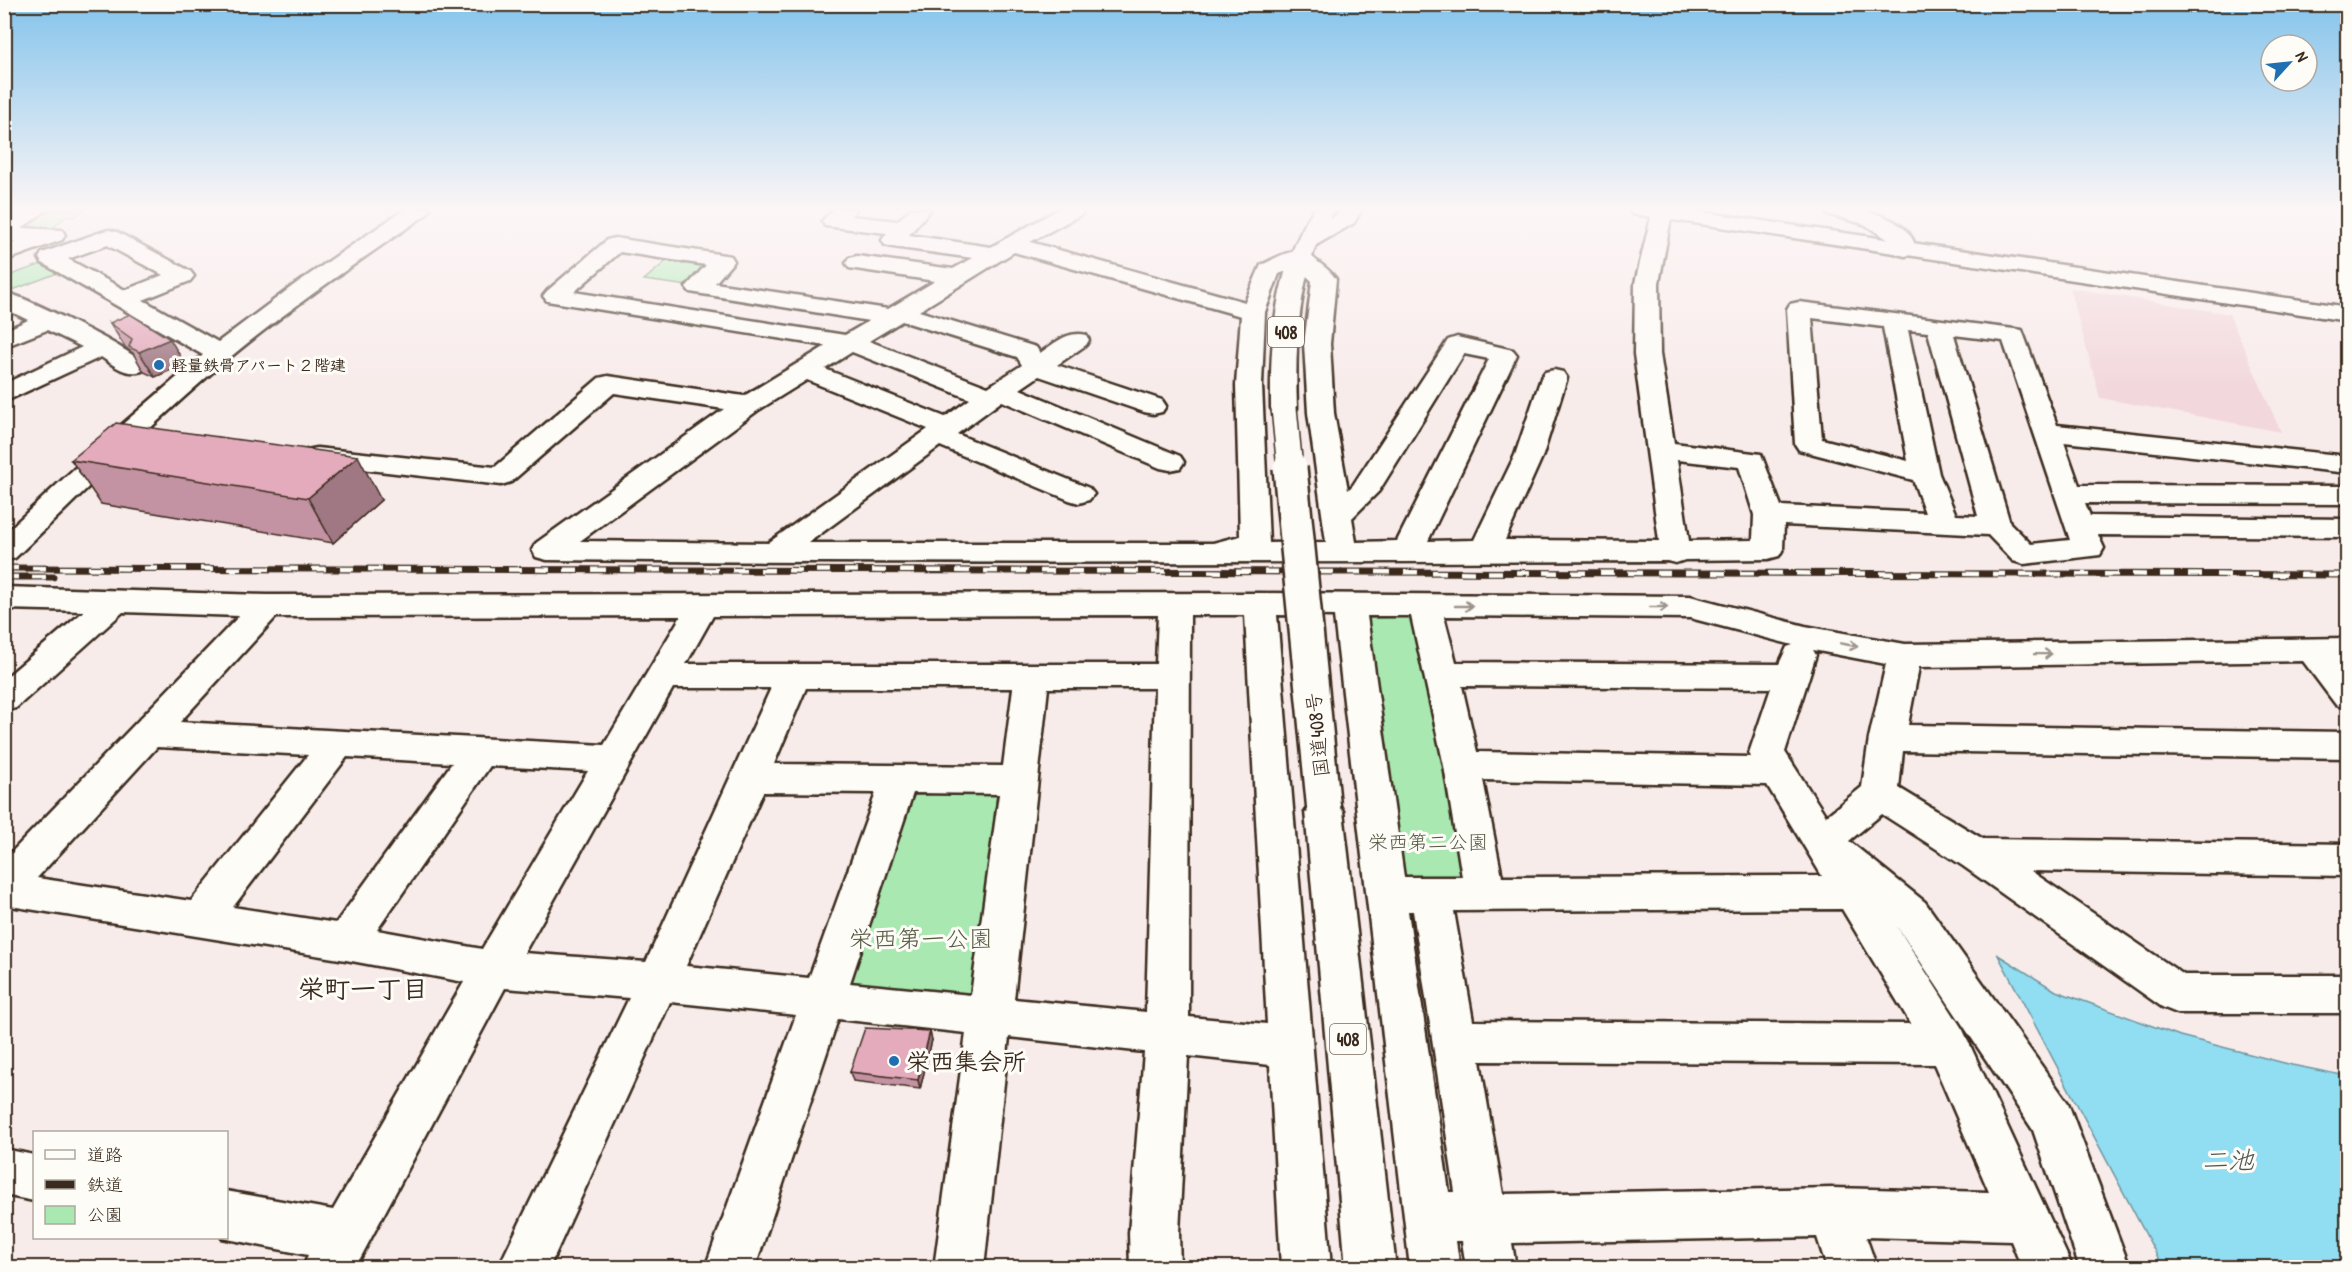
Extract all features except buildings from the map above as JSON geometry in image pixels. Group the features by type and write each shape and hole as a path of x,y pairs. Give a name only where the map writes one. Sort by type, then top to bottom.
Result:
{"main road":[{"path":"4,551 128,434 219,354 334,268"},
{"path":"588,268 555,296 851,343 995,393 1170,462"},
{"path":"716,268 698,287 896,315 1027,352 1035,366 1153,406"},
{"path":"896,268 958,277"},
{"path":"972,268 748,405 547,550 1208,554 1485,550 1676,553 1767,549 1769,515 1750,460 1662,450"},
{"path":"1081,268 1253,312"},
{"path":"1208,554 1255,541 1249,385 1253,312 1272,268"},
{"name":"国道408号","path":"1298,268 1289,305 1286,334 1283,369 1284,408 1371,1268"},
{"path":"1317,268 1324,279 1317,344 1321,412 1339,514 1343,553"},
{"path":"1648,268 1647,354 1676,553"},
{"path":"2037,268 2348,314"},
{"path":"4,299 102,347 133,366"},
{"path":"122,300 219,354"},
{"path":"1925,474 1809,444 1799,309 1894,321 1939,326 2013,335 2078,525 2089,548 2024,554 1996,526 1939,326"},
{"path":"4,340 46,321"},
{"path":"1894,321 1925,474 1944,523"},
{"path":"777,551 995,393 1077,340"},
{"path":"1339,514 1364,491 1457,345 1504,355 1407,552"},
{"path":"4,394 102,347"},
{"path":"806,370 1079,494"},
{"path":"1485,550 1529,455 1554,378"},
{"path":"291,453 501,476 608,384 748,405"},
{"path":"2046,432 2348,465"},
{"path":"128,434 163,438"},
{"path":"2068,494 2348,495"},
{"path":"1769,515 1996,526"},
{"path":"2078,525 2348,528"},
{"path":"4,598 267,606 1260,604 1690,607 1805,637 1905,656 2348,650"},
{"path":"4,699 116,601"},
{"path":"228,1216 337,1252 494,969 704,604"},
{"path":"1155,1268 1154,1233 1167,1032 1174,604"},
{"path":"1260,604 1306,1268"},
{"path":"1349,605 1435,1268"},
{"path":"4,888 267,606"},
{"path":"1425,606 1462,766 1485,894"},
{"path":"1805,637 1767,753 1947,1044 2048,1268"},
{"path":"2313,650 2348,696"},
{"path":"1822,841 1880,794 1887,738 1905,656"},
{"path":"1442,674 1792,676"},
{"path":"524,1268 752,778 794,675"},
{"path":"663,676 1172,676"},
{"path":"959,1268 1032,676"},
{"path":"148,733 615,759"},
{"path":"1887,738 2348,745"},
{"path":"201,919 338,743"},
{"path":"346,942 481,751"},
{"path":"1462,766 1778,771"},
{"path":"752,778 1019,780"},
{"path":"730,1268 899,779"},
{"path":"1880,794 1977,855 2177,994 2348,994"},
{"path":"1822,841 1911,914 2052,1119 2104,1268"},
{"path":"1977,855 2348,860"},
{"path":"4,888 346,942 494,969 822,998 1167,1032 1292,1047"},
{"path":"1386,894 1853,892"},
{"path":"1431,894 1491,1268"},
{"path":"1455,1041 1947,1044"},
{"path":"4,1172 33,1178"},
{"path":"1429,1214 1483,1219 1833,1212 2024,1217"},
{"path":"1833,1212 1852,1268"}],"shaded area":[{"path":"2070,288 2229,314 2281,432 2100,398"}],"green space":[{"path":"30,268 54,268 60,272 13,290 5,283 5,277"},
{"path":"658,268 707,268 688,286 644,280"},
{"name":"栄西第二公園","path":"1408,617 1424,627 1472,863 1458,880 1413,879 1394,869 1356,628 1369,618"},
{"name":"栄西第一公園","path":"929,785 997,793 975,988 959,1003 856,988 847,976 906,800"}],"water":[{"name":"二池","path":"1998,955 2056,991 2180,1036 2292,1065 2347,1076 2347,1267 2163,1267"}],"railway":[{"path":"4,568 2348,575"},
{"path":"4,577 53,577"}],"place":[{"name":"軽量鉄骨アパート２階建","path":"159,365"},
{"name":"栄西集会所","path":"894,1061"}],"district":[{"name":"栄町一丁目","path":"363,988"}]}
